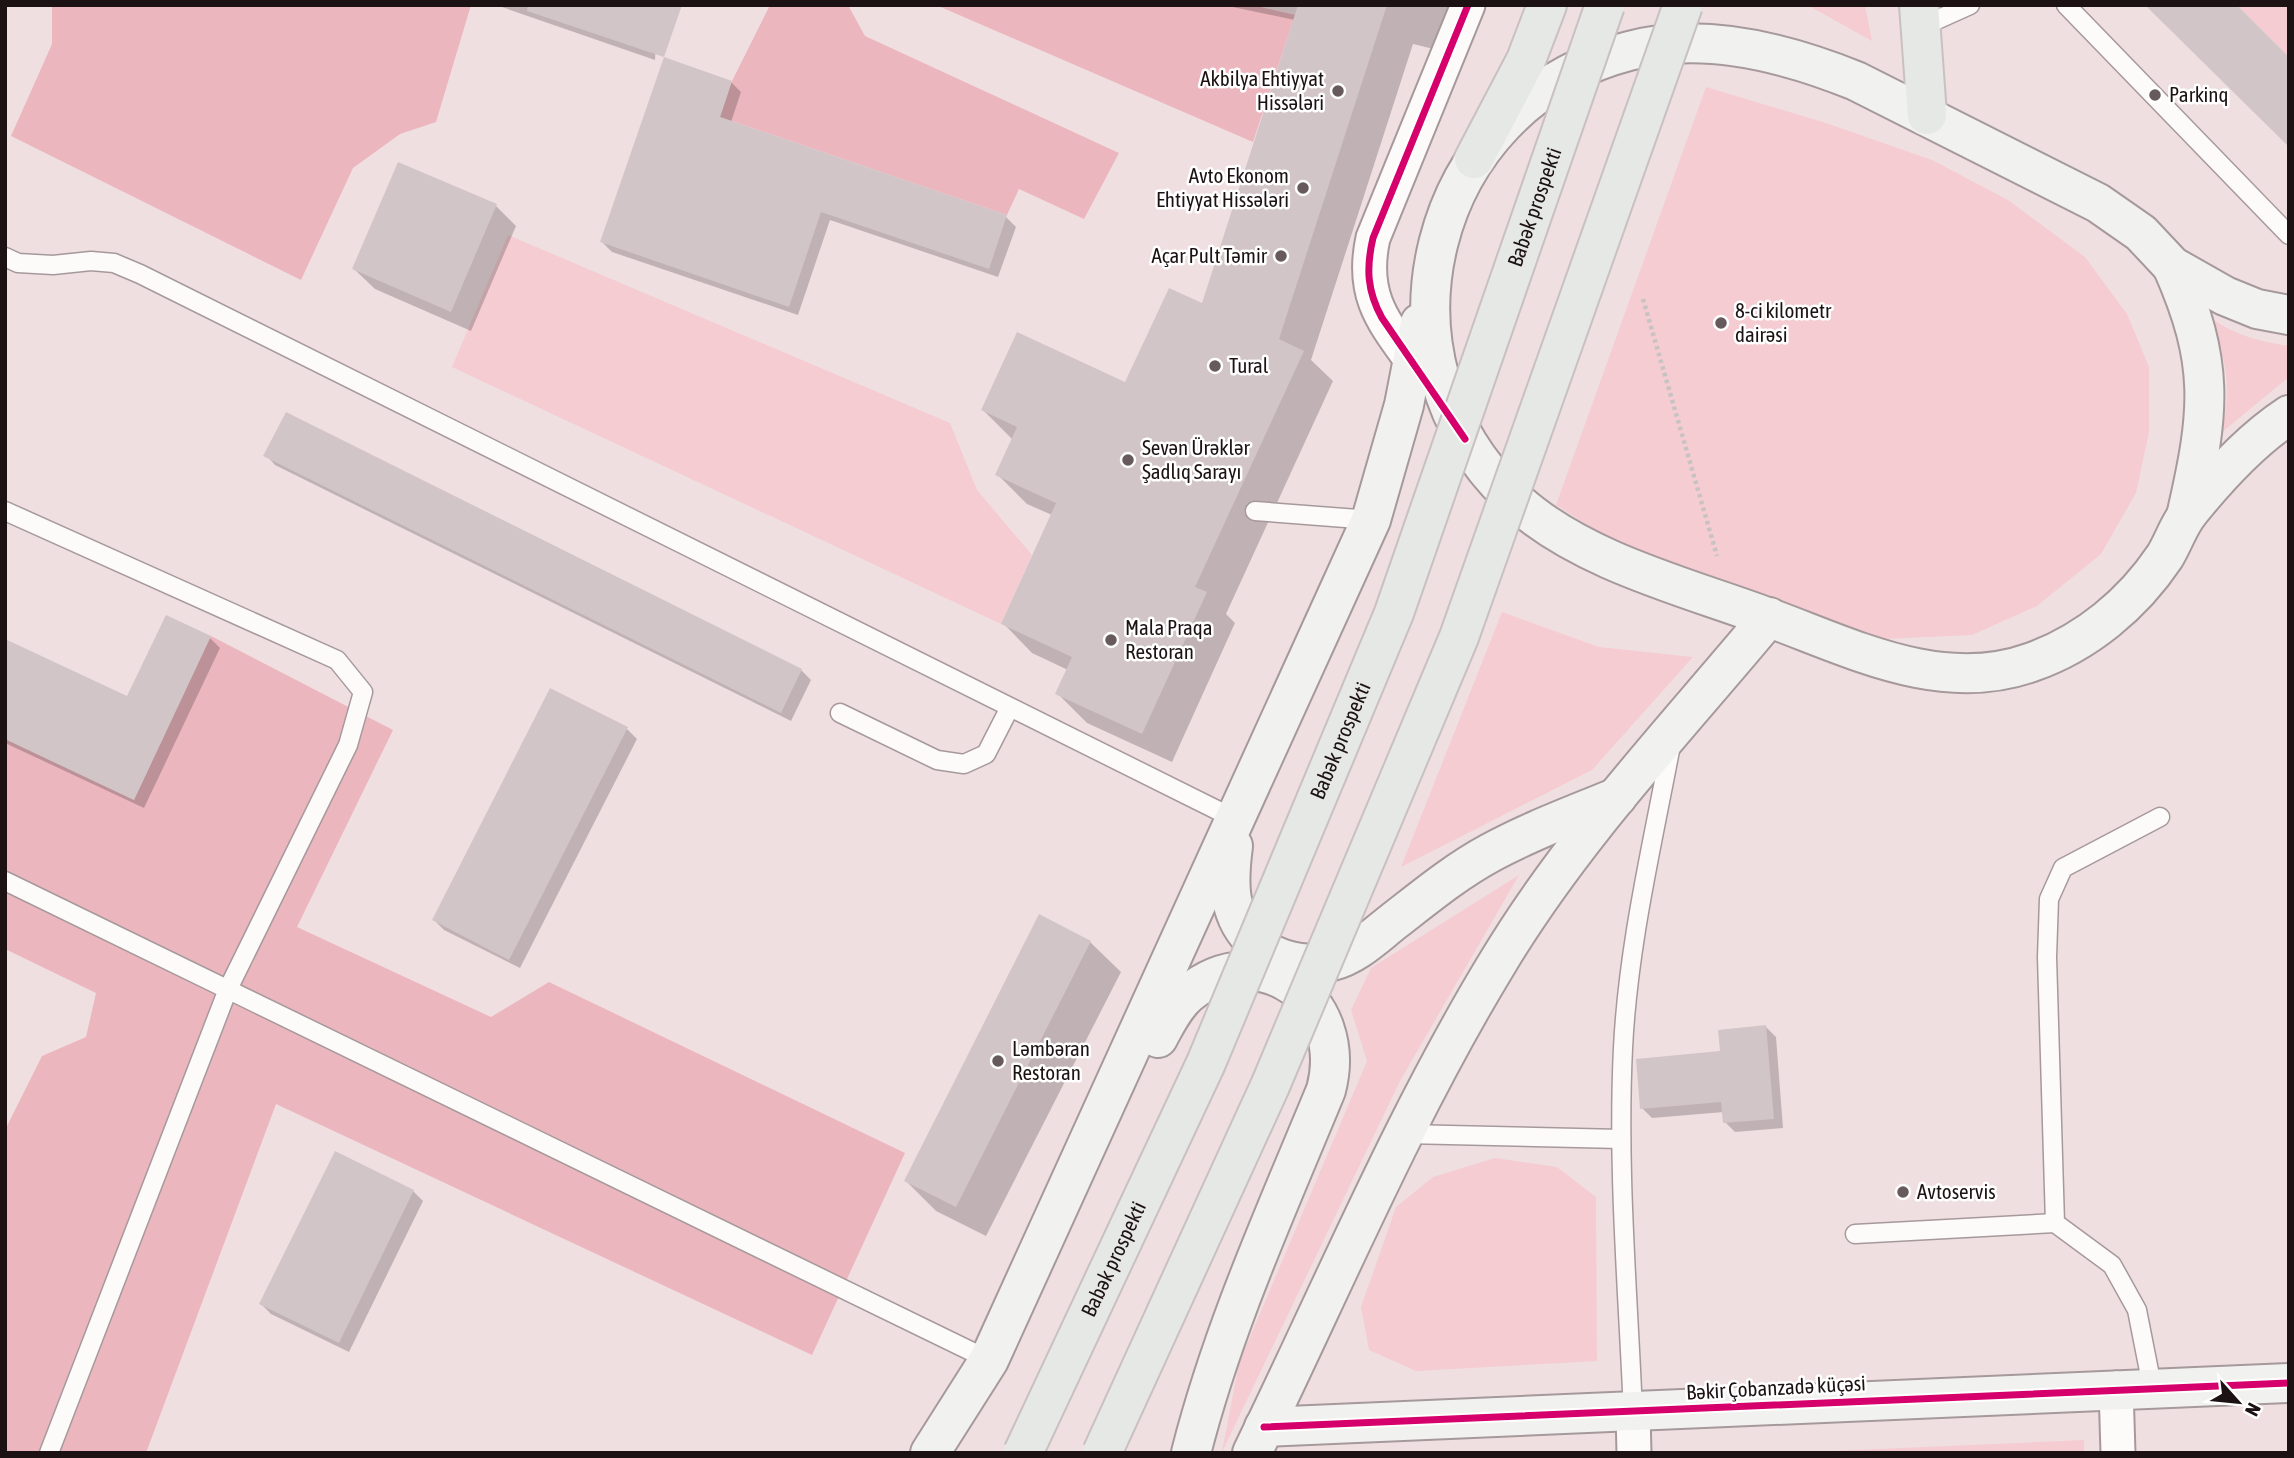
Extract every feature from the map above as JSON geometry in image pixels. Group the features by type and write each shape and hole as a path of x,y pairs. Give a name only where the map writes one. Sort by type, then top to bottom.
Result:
{"main road":[{"path":"947,1453 1237,820 1371,520 1392,456 1433,256 1449,206 1526,60 1547,5"},
{"name":"Babək prospekti","path":"1023,1453 1206,1062 1394,613 1605,5"},
{"path":"1102,1453 1270,1086 1459,636 1683,5"},
{"path":"1920,16 1927,115"},
{"path":"1474,159 1504,121 1542,90 1573,72 1630,50 1678,43 1727,45 1820,66 1927,115 2098,203 2141,233 2172,266 2225,296 2257,309 2289,315"},
{"path":"1433,256 1429,309 1434,361 1447,401 1465,439 1489,473 1518,503 1552,528 1637,570 1869,655 1934,673 2002,671 2070,646 2104,622 2138,592 2165,555 2187,514 2239,456 2289,415"},
{"path":"2172,266 2190,306 2199,344 2207,405 2201,451 2187,514"},
{"path":"1258,1440 1405,1134 1499,961 1553,879 1769,617"},
{"path":"1237,820 1230,866 1231,908 1244,931 1259,946 1291,962 1313,964 1350,954 1448,879 1490,853 1619,796"},
{"path":"930,1453 989,1360 1170,1016 1186,995 1204,982 1226,973 1251,971 1281,978 1304,993 1322,1016 1332,1044 1332,1067 1326,1090 1238,1302 1204,1401 1191,1453"},
{"name":"Bəkir Çobanzadə küçəsi","path":"1258,1440 1633,1413 2134,1387 2289,1383"}],"street":[{"path":"1465,439 1371,298 1367,264 1373,238 1468,5"},
{"path":"2118,1453 2134,1387"},
{"path":"1633,1413 1634,1453"}],"lane":[{"path":"1920,16 1970,5"},
{"path":"2066,5 2289,234"},
{"path":"5,257 18,263 114,263 140,274 1009,709 1237,820"},
{"path":"5,511 337,660 363,692 348,745 228,989 50,1453"},
{"path":"1255,511 1371,520"},
{"path":"840,713 937,760 964,764 986,754 1009,709"},
{"path":"1633,1413 1621,1139 1623,1047 1630,965 1673,733"},
{"path":"2055,1223 2047,957 2049,899 2063,868 2160,817"},
{"path":"5,881 989,1360"},
{"path":"1405,1134 1621,1139"},
{"path":"1854,1234 2055,1223 2112,1265 2137,1310 2134,1387"}],"path":[{"path":"1643,299 1717,558"}],"shaded area":[{"path":"52,5 471,5 436,122 400,134 353,168 301,280 11,136 52,44"},
{"path":"770,5 848,5 865,36 1119,153 1084,219 1019,189 1007,215 720,117 732,81"},
{"path":"936,5 1252,5 1295,15 1253,142"},
{"path":"1807,5 1865,5 1872,41"},
{"path":"2237,5 2289,5 2289,57"},
{"path":"1706,87 1826,123 1932,160 2008,200 2085,257 2127,314 2149,367 2149,432 2136,493 2101,554 2037,606 1972,635 1885,639 1613,541 1556,505"},
{"path":"508,235 950,423 977,490 1032,555 1001,624 452,367"},
{"path":"2211,318 2248,337 2289,346 2289,377 2221,433 2227,402 2226,375"},
{"path":"1502,612 1599,647 1693,657 1592,770 1401,867"},
{"path":"211,636 393,730 297,927 491,1017 549,982 905,1153 812,1355 276,1104 146,1453 5,1453 5,1130 42,1056 86,1037 96,993 5,949 5,739 134,800"},
{"path":"1519,875 1400,1081 1222,1452 1239,1363 1367,1061 1351,1010 1371,968"},
{"path":"1495,1158 1557,1167 1596,1197 1597,1361 1416,1371 1369,1350 1361,1307 1396,1207 1433,1177"},
{"path":"2084,1440 2084,1453 1787,1453"}],"building":[{"path":"528,5 682,5 664,57 527,11"},
{"path":"1298,5 1387,5 1279,339 1304,351 1195,587 1207,592 1142,734 1055,694 1072,657 1001,624 1056,503 995,475 1017,427 981,410 1017,332 1125,382 1169,288 1202,303"},
{"path":"2145,5 2237,5 2289,57 2289,147"},
{"path":"664,57 732,81 720,117 1007,215 989,269 821,212 789,307 600,242"},
{"path":"398,162 497,204 451,312 352,269"},
{"path":"286,412 802,669 781,713 263,456"},
{"path":"166,615 211,636 134,800 5,739 5,639 127,696"},
{"path":"550,688 628,727 509,960 432,920"},
{"name":"Ləmbəran Restoran","path":"1039,914 1091,941 956,1207 904,1181"},
{"path":"1766,1025 1774,1119 1723,1123 1721,1102 1640,1109 1636,1059 1720,1051 1718,1030"},
{"path":"335,1151 414,1190 339,1343 259,1304"}],"cycle path":[{"path":"1465,439 1382,318 1371,289 1369,259 1373,238 1468,5"},
{"path":"1264,1427 2289,1383"}],"place":[{"name":"Akbilya Ehtiyyat Hissələri","path":"1338,91"},
{"name":"Parkinq","path":"2155,95"},
{"name":"Avto Ekonom Ehtiyyat Hissələri","path":"1303,188"},
{"name":"Açar Pult Təmir","path":"1281,256"},
{"name":"8-ci kilometr dairəsi","path":"1721,323"},
{"name":"Tural","path":"1215,366"},
{"name":"Sevən Ürəklər Şadlıq Sarayı","path":"1128,460"},
{"name":"Mala Praqa Restoran","path":"1111,640"},
{"name":"Ləmbəran Restoran","path":"998,1061"},
{"name":"Avtoservis","path":"1903,1192"}]}
